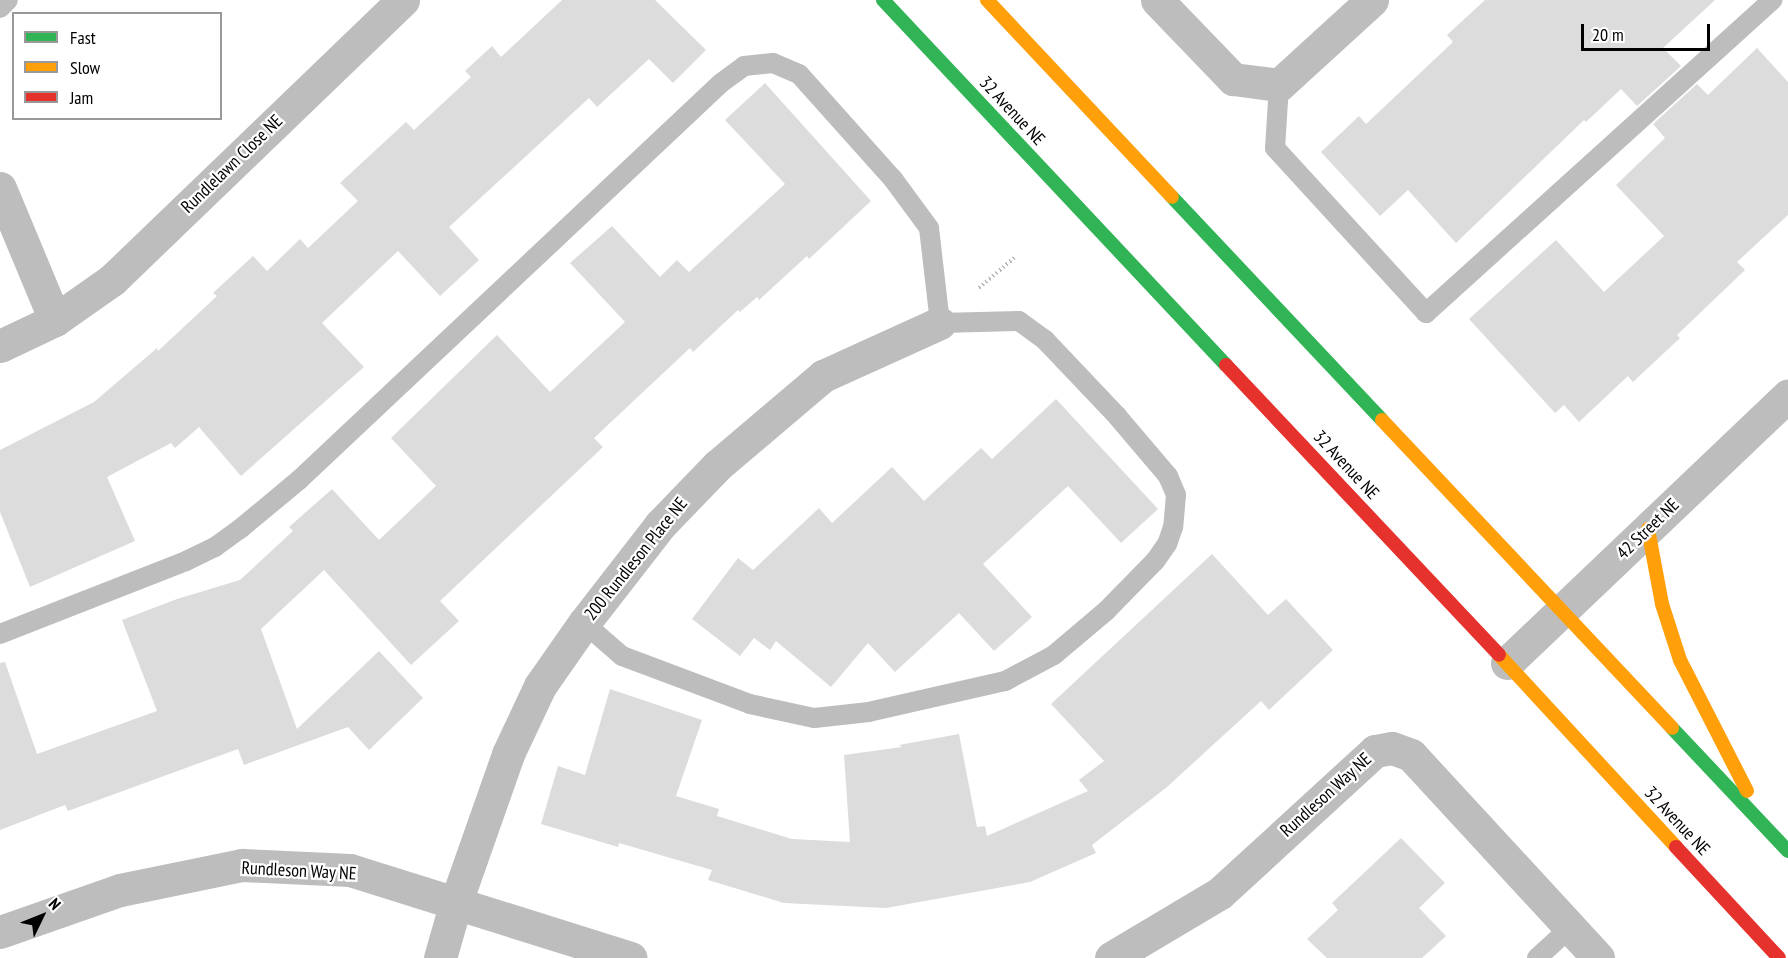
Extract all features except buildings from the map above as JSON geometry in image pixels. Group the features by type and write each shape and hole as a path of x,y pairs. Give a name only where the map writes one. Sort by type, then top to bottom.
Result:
{"main road":[{"name":"32 Avenue NE","path":"883,0 1507,663 1779,958"},
{"path":"987,0 1788,850"},
{"path":"1648,529 1662,604 1680,660 1764,825"}],"street":[{"name":"Rundlelawn Close NE","path":"0,346 56,320 112,280 403,0"},
{"path":"1157,0 1233,79 1279,85 1372,0"},
{"path":"0,188 56,320"},
{"name":"200 Rundleson Place NE","path":"440,958 456,902 508,754 540,686 584,623 660,525 718,465 823,376 940,323"},
{"name":"42 Street NE","path":"1507,663 1788,395"},
{"name":"Rundleson Way NE","path":"1111,958 1220,893 1375,750 1392,748 1411,754 1598,958"},
{"name":"Rundleson Way NE","path":"0,932 120,890 242,865 350,870 631,958"}],"lane":[{"path":"0,8 8,0"},
{"path":"1279,85 1275,148 1426,313 1772,0"},
{"path":"0,634 186,561 215,547 240,529 299,480 721,83 744,66 773,63 799,74 893,179 929,228 940,323 1019,321 1045,339 1117,416 1168,476 1176,495 1173,527 1167,544 1155,561 1106,611 1054,655 1005,681 869,712 814,718 750,704 622,656 584,623"},
{"path":"1537,958 1570,928"}],"traffic: fast":[{"path":"883,0 1226,365"},
{"path":"1172,197 1382,420"},
{"path":"1672,728 1788,851"}],"traffic: slow":[{"path":"987,0 1172,197"},
{"path":"1382,420 1672,728"},
{"path":"1648,529 1662,604 1680,660 1747,791"},
{"path":"1499,655 1676,847"}],"traffic: jam":[{"path":"1226,365 1499,655"},
{"path":"1676,847 1779,958"}]}
